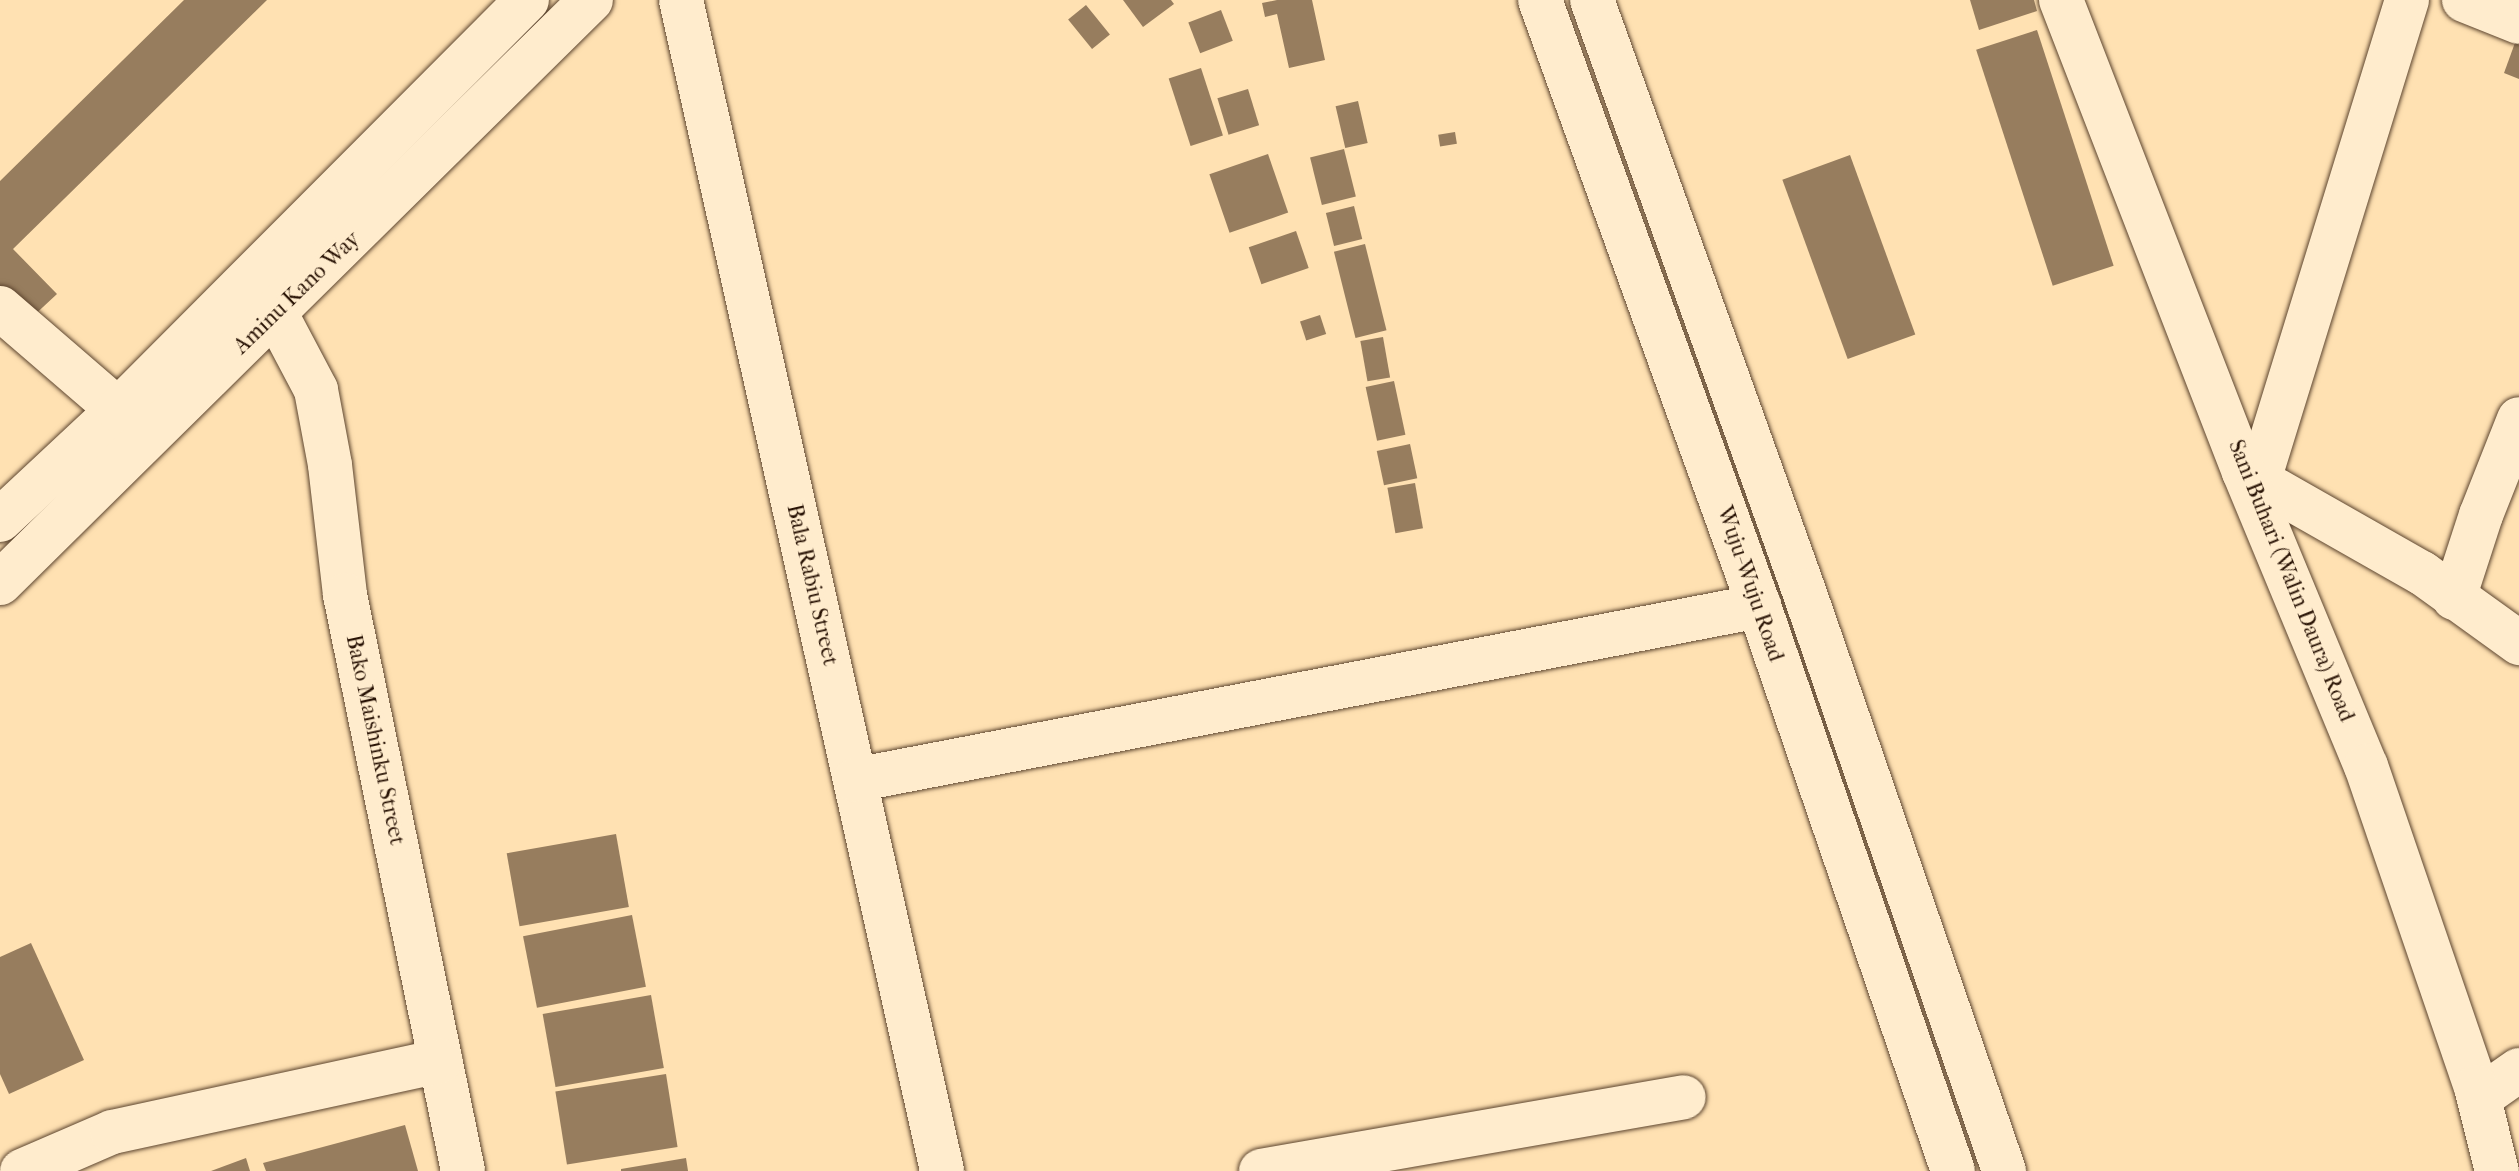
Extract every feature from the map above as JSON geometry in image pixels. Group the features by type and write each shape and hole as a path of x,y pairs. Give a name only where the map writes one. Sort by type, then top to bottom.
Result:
{"street":[{"name":"Aminu Kano Way","path":"0,520 118,410 527,0"},
{"name":"Aminu Kano Way","path":"0,583 591,0"},
{"name":"Bala Rabiu Street","path":"681,0 942,1171"},
{"name":"Wuju-Wuju Road","path":"1540,0 1759,606 1953,1171"},
{"path":"1592,0 1804,591 2004,1171"},
{"name":"Sani Buhari (Walin Daura) Road","path":"2061,0 2366,766 2479,1098 2497,1171"},
{"path":"2407,0 2252,476 2422,573 2519,643"},
{"path":"2464,0 2519,22"},
{"path":"0,308 118,410"},
{"name":"Bako Maishinku Street","path":"276,314 316,390 330,465 345,595 463,1171"},
{"path":"2454,598 2519,419"},
{"path":"37,485 66,517"},
{"path":"855,780 1759,606"},
{"path":"22,1171 112,1132 440,1061"},
{"path":"2479,1098 2519,1070"},
{"path":"1261,1171 1684,1097"}],"building":[{"path":"184,0 267,0 13,249 57,294 29,320 0,290 0,181"},
{"path":"1123,0 1171,0 1174,4 1143,27"},
{"path":"1312,0 1325,60 1289,68 1277,14 1265,17 1262,3"},
{"path":"1970,0 2034,0 2037,11 1979,30"},
{"path":"1086,5 1110,35 1092,49 1068,19"},
{"path":"1221,10 1233,41 1200,53 1188,23"},
{"path":"2037,30 2114,266 2053,286 1976,50"},
{"path":"2516,40 2519,42 2519,79 2504,73"},
{"path":"1201,68 1223,136 1191,146 1169,79"},
{"path":"1248,89 1259,125 1229,135 1217,98"},
{"path":"1358,101 1368,143 1345,148 1336,106"},
{"path":"1455,132 1457,144 1440,147 1438,135"},
{"path":"1344,149 1356,197 1322,205 1310,157"},
{"path":"1268,154 1288,213 1230,233 1209,174"},
{"path":"1850,155 1915,334 1848,359 1782,180"},
{"path":"1354,206 1362,239 1334,246 1326,213"},
{"path":"1296,231 1309,268 1261,284 1249,247"},
{"path":"1365,244 1387,330 1355,338 1334,252"},
{"path":"1320,315 1326,334 1306,341 1300,321"},
{"path":"1383,337 1390,377 1367,381 1360,341"},
{"path":"1394,381 1405,435 1377,441 1366,387"},
{"path":"1410,444 1417,478 1384,485 1377,451"},
{"path":"1415,483 1423,528 1395,533 1387,488"},
{"path":"616,834 629,907 520,926 507,853"},
{"path":"632,915 646,987 537,1008 523,936"},
{"path":"31,943 84,1060 9,1094 0,1074 0,957"},
{"path":"651,995 664,1068 556,1087 543,1014"},
{"path":"666,1074 678,1147 567,1165 555,1092"},
{"path":"405,1125 418,1171 266,1171 263,1163"},
{"path":"246,1158 250,1171 211,1171"},
{"path":"686,1158 688,1171 621,1171 621,1169"}]}
